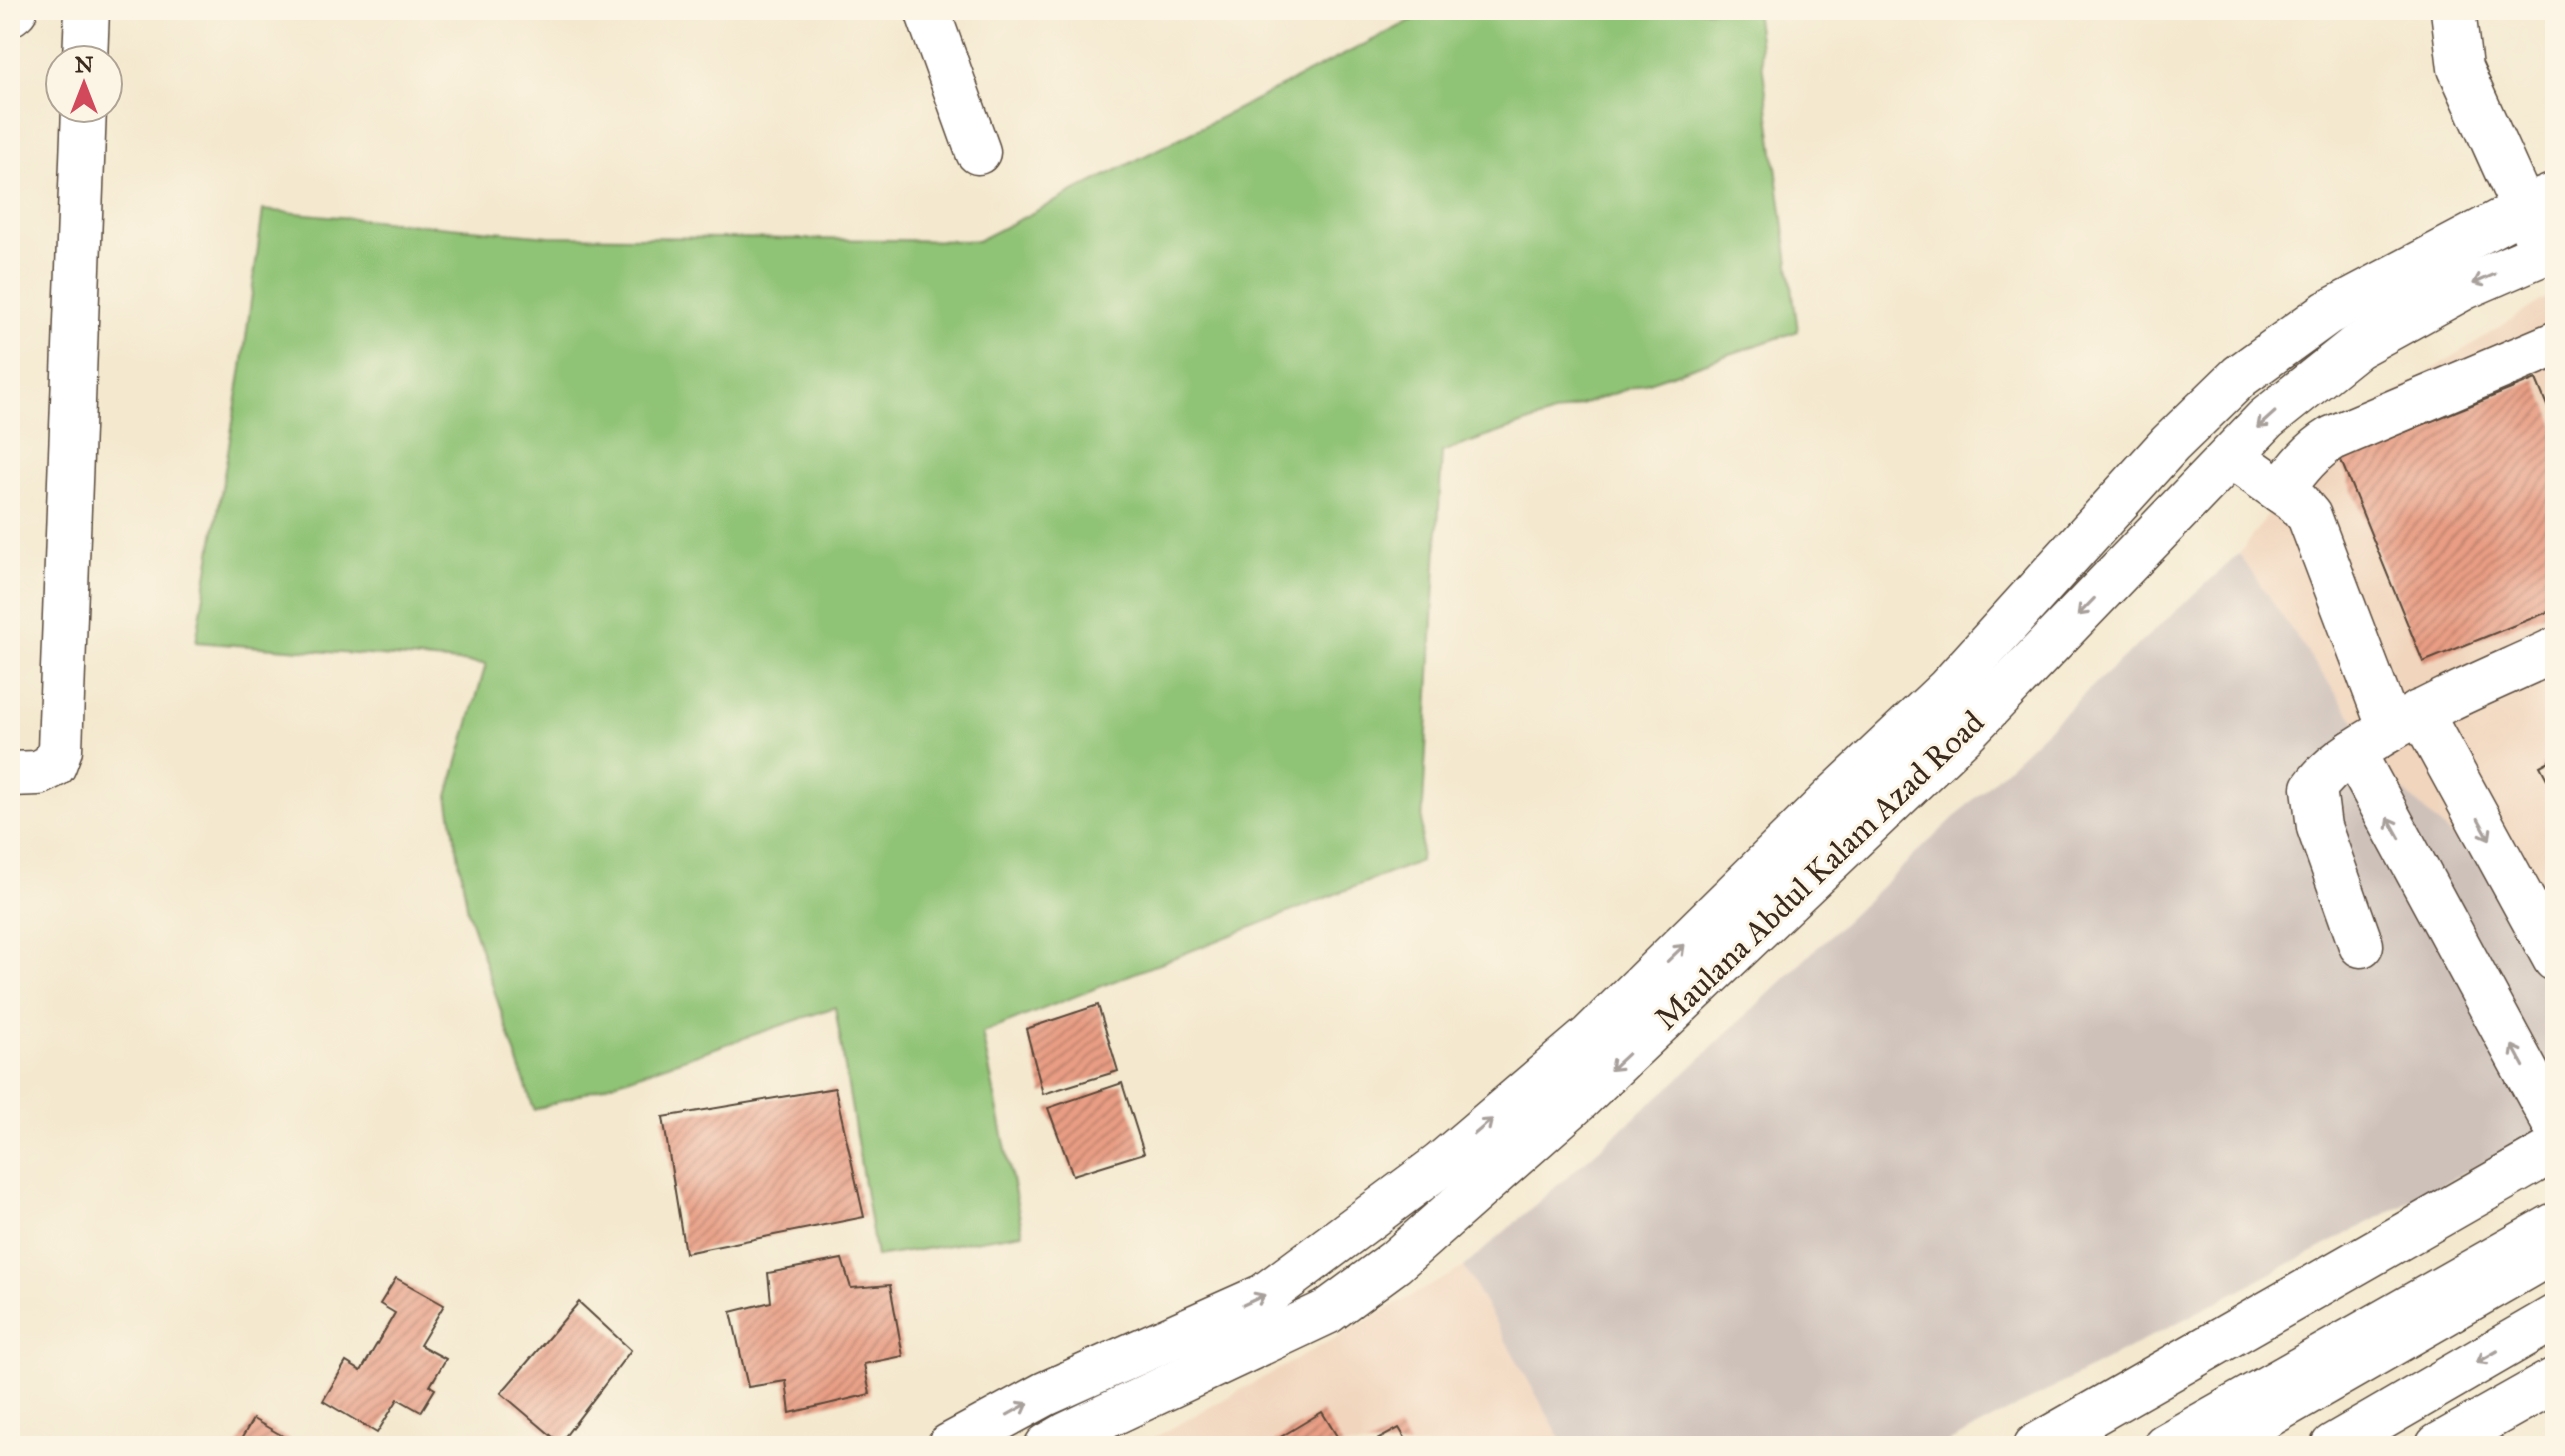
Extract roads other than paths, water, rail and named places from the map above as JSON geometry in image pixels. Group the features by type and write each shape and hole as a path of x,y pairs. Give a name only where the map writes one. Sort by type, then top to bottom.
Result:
{"main road":[{"path":"86,44 87,10"},
{"path":"927,10 978,152"},
{"path":"2453,10 2460,68 2540,201 2549,250"},
{"path":"10,774 38,773 54,765 60,749 83,124"},
{"path":"949,1446 1045,1394 1264,1296 1440,1165 1591,1036 1948,689 2170,444 2240,376 2327,313 2540,201"},
{"name":"Maulana Abdul Kalam Azad Road","path":"1047,1446 1327,1312 1395,1262 1576,1102 1966,731 2266,419 2356,347 2465,287 2549,250"},
{"path":"2281,491 2303,461 2316,448 2333,438 2555,344"},
{"path":"2231,456 2298,503 2309,516 2405,720 2555,959"},
{"path":"1992,641 2023,672"},
{"path":"2361,945 2319,827 2314,788 2322,776 2353,752 2405,720 2555,650"},
{"path":"2353,752 2555,1125"},
{"path":"2036,1446 2555,1149"},
{"path":"1440,1165 1468,1198"},
{"path":"2165,1446 2555,1225"},
{"path":"2214,1446 2555,1250"},
{"path":"2333,1446 2555,1317"},
{"path":"2438,1446 2555,1380"}]}
